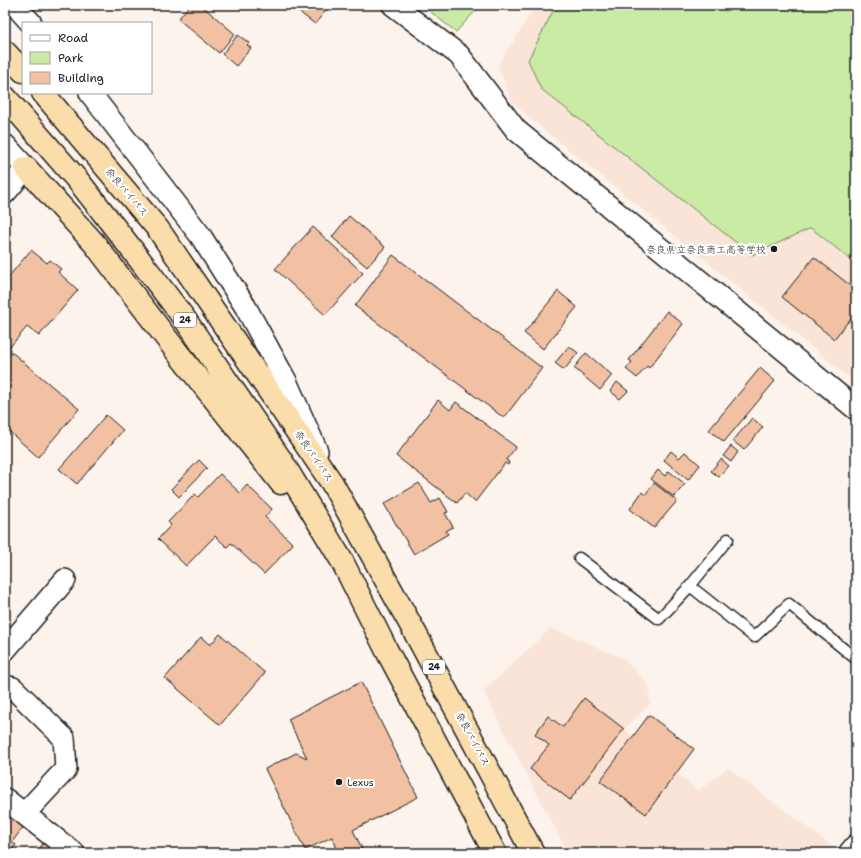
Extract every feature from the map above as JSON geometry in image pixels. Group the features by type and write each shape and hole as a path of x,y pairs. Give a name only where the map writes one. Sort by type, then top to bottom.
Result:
{"highway":[{"path":"5,52 22,70"},
{"name":"奈良バイパス","path":"44,94 158,229 332,483 533,853"},
{"name":"24","path":"5,97 80,183 184,318 281,460 342,561 387,651 495,853"},
{"path":"26,168 94,244 342,561"}],"street":[{"path":"15,5 30,22"},
{"path":"393,5 459,55 516,130 856,409"},
{"path":"91,94 200,235 245,306 286,381 332,483"},
{"path":"5,145 26,168 5,193"},
{"path":"5,650 65,580"},
{"path":"5,686 13,688 64,738 66,769 24,814"},
{"path":"5,799 74,853"}],"lane":[{"path":"579,558 659,619 690,586 728,539"},
{"path":"690,586 754,637 789,604 856,659"}],"shaded area":[{"name":"奈良県立奈良商工高等学校","path":"537,5 856,5 856,383 526,115 511,100 498,65"},
{"path":"551,628 623,658 649,685 650,704 624,729 698,791 728,768 832,846 827,853 568,853 483,691"}],"green space":[{"path":"422,5 481,5 456,32"},
{"name":"奈良県立奈良商工高等学校","path":"556,5 856,5 856,264 811,228 752,255 541,89 528,60"}],"building":[{"path":"190,5 201,5 235,34 219,53 178,19"},
{"path":"290,5 330,5 315,24"},
{"path":"238,35 249,43 247,45 251,48 236,66 222,54"},
{"path":"349,216 385,247 367,267 332,237"},
{"path":"313,227 363,273 325,315 275,269"},
{"path":"31,250 47,263 50,260 61,269 58,272 78,290 39,336 27,327 8,349 79,409 38,457 5,428 5,281"},
{"path":"393,255 542,368 504,418 355,306"},
{"path":"814,257 856,290 856,312 834,339 782,297"},
{"path":"558,291 577,307 543,349 524,333"},
{"path":"667,311 683,324 649,368 647,366 637,378 626,369 632,362 629,360"},
{"path":"569,346 578,353 564,370 555,363"},
{"path":"586,353 612,375 600,390 574,368"},
{"path":"760,368 775,381 724,442 709,430"},
{"path":"617,382 628,391 620,399 610,391"},
{"path":"438,400 450,410 456,402 516,447 506,460 509,462 508,465 505,463 475,502 465,493 457,503 396,456"},
{"path":"106,415 123,430 77,484 59,469"},
{"path":"752,418 763,427 744,450 733,441"},
{"path":"731,446 738,452 731,462 723,456"},
{"path":"671,451 679,458 685,452 700,465 688,480 664,460"},
{"path":"721,459 729,466 719,477 711,471"},
{"path":"199,460 207,468 179,497 171,489"},
{"path":"658,470 665,476 669,471 685,484 674,497 651,479"},
{"path":"220,474 240,493 247,485 272,509 265,517 293,544 264,574 231,543 227,547 215,536 186,566 158,539 171,525 168,522 195,494 198,497"},
{"path":"419,483 431,503 440,498 448,512 445,513 453,527 446,531 448,534 414,554 384,504"},
{"path":"654,483 677,501 654,528 630,509 642,492 645,495"},
{"path":"220,634 265,673 220,725 165,678 201,637 210,645"},
{"path":"361,682 418,797 353,830 364,853 339,853 332,837 305,850 265,769 296,753 307,758 288,719"},
{"path":"584,698 624,729 570,800 530,769 549,745 535,734 548,716 563,727"},
{"path":"649,715 694,749 646,814 600,781"},
{"path":"5,812 24,826 12,842 16,845 9,853 5,853"},
{"path":"45,841 61,853 36,853"}],"place":[{"name":"奈良県立奈良商工高等学校","path":"774,249"},
{"name":"Lexus","path":"339,782"}]}
